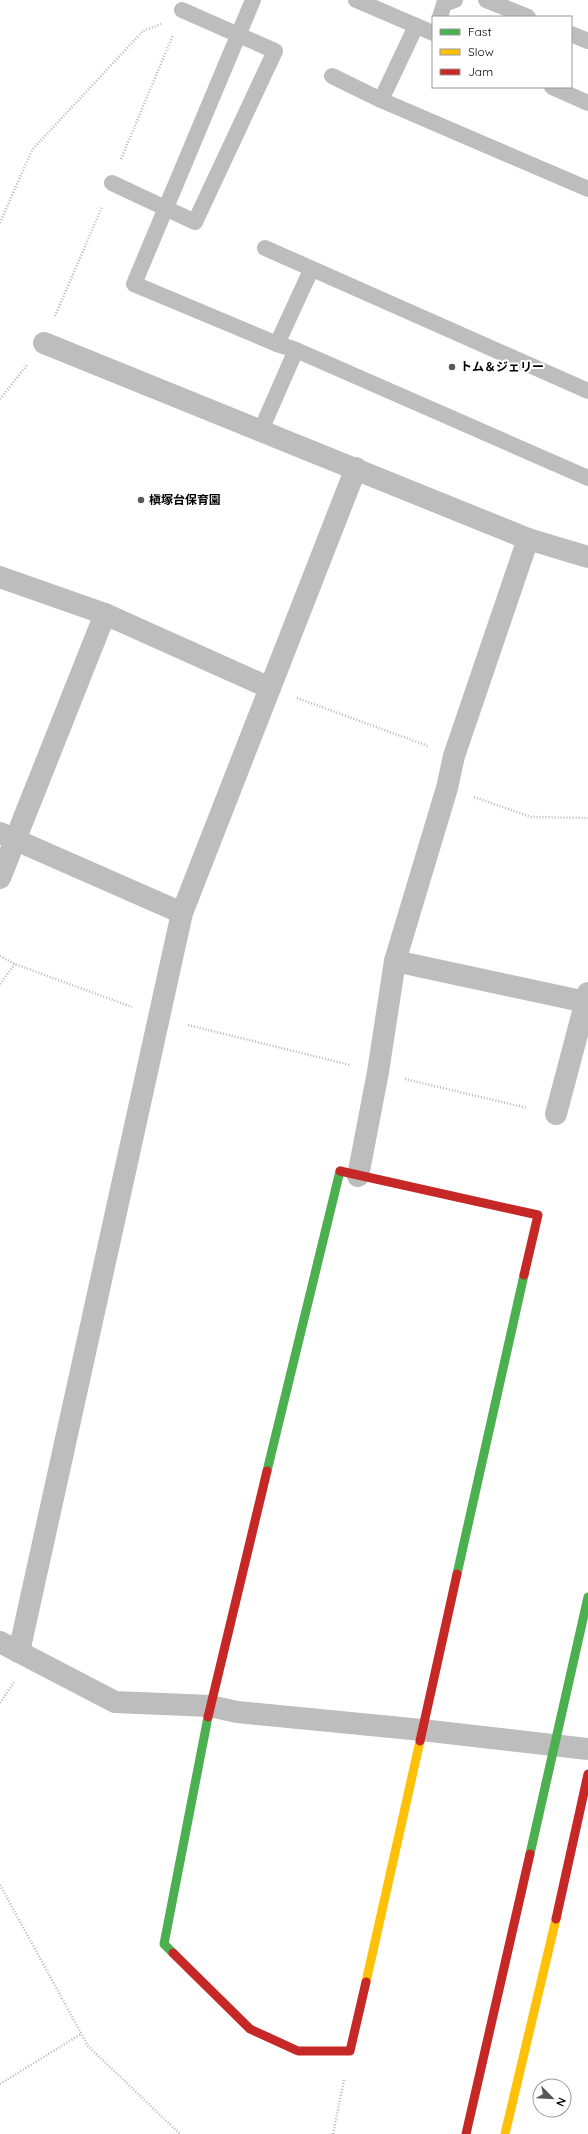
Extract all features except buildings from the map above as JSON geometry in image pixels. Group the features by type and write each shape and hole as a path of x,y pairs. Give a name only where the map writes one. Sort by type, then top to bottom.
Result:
{"street":[{"path":"44,343 356,468 528,539 588,557"},
{"path":"19,1652 182,913 356,468"},
{"path":"358,1176 378,1072 395,961 447,788 454,756 528,539"},
{"path":"0,577 105,614 270,688"},
{"path":"0,878 8,836 105,614"},
{"path":"8,836 182,913"},
{"path":"395,961 587,997 556,1114"},
{"path":"340,1171 538,1215 350,2051 298,2051 250,2030 164,1944 210,1706 340,1171"},
{"path":"466,2134 588,1597"},
{"path":"0,1642 115,1702 210,1706 237,1712 555,1744 588,1749"},
{"path":"505,2134 569,1862 588,1774"}],"lane":[{"path":"253,0 134,284 277,344 296,350 588,478"},
{"path":"356,0 432,33"},
{"path":"440,16 444,4 455,0"},
{"path":"486,0 526,16"},
{"path":"112,183 195,222 275,51 182,10"},
{"path":"381,100 416,26"},
{"path":"572,34 588,41"},
{"path":"332,76 381,100 588,189"},
{"path":"554,88 588,103"},
{"path":"265,248 311,270 588,391"},
{"path":"277,344 311,270"},
{"path":"261,430 296,350"}],"path":[{"path":"0,223 32,150 143,30 165,22"},
{"path":"0,399 44,343"},
{"path":"270,688 454,756"},
{"path":"447,788 531,817 588,818"},
{"path":"0,956 15,964 159,1018 556,1114"},
{"path":"0,984 15,964"},
{"path":"0,1885 88,2046 180,2134"},
{"path":"0,2084 82,2034"},
{"path":"333,2134 350,2051"}],"traffic: fast":[{"path":"267,1471 340,1171"},
{"path":"457,1574 524,1275"},
{"path":"530,1854 588,1597"},
{"path":"173,1953 164,1944 208,1717"}],"traffic: slow":[{"path":"366,1982 420,1741"},
{"path":"505,2134 556,1919"}],"traffic: jam":[{"path":"340,1171 538,1215 524,1275"},
{"path":"208,1717 267,1471"},
{"path":"420,1741 457,1574"},
{"path":"556,1919 588,1774"},
{"path":"466,2134 530,1854"},
{"path":"173,1953 250,2029 298,2051 350,2051 366,1982"}],"place":[{"name":"トム＆ジェリー","path":"452,367"},
{"name":"槇塚台保育園","path":"141,500"}]}
